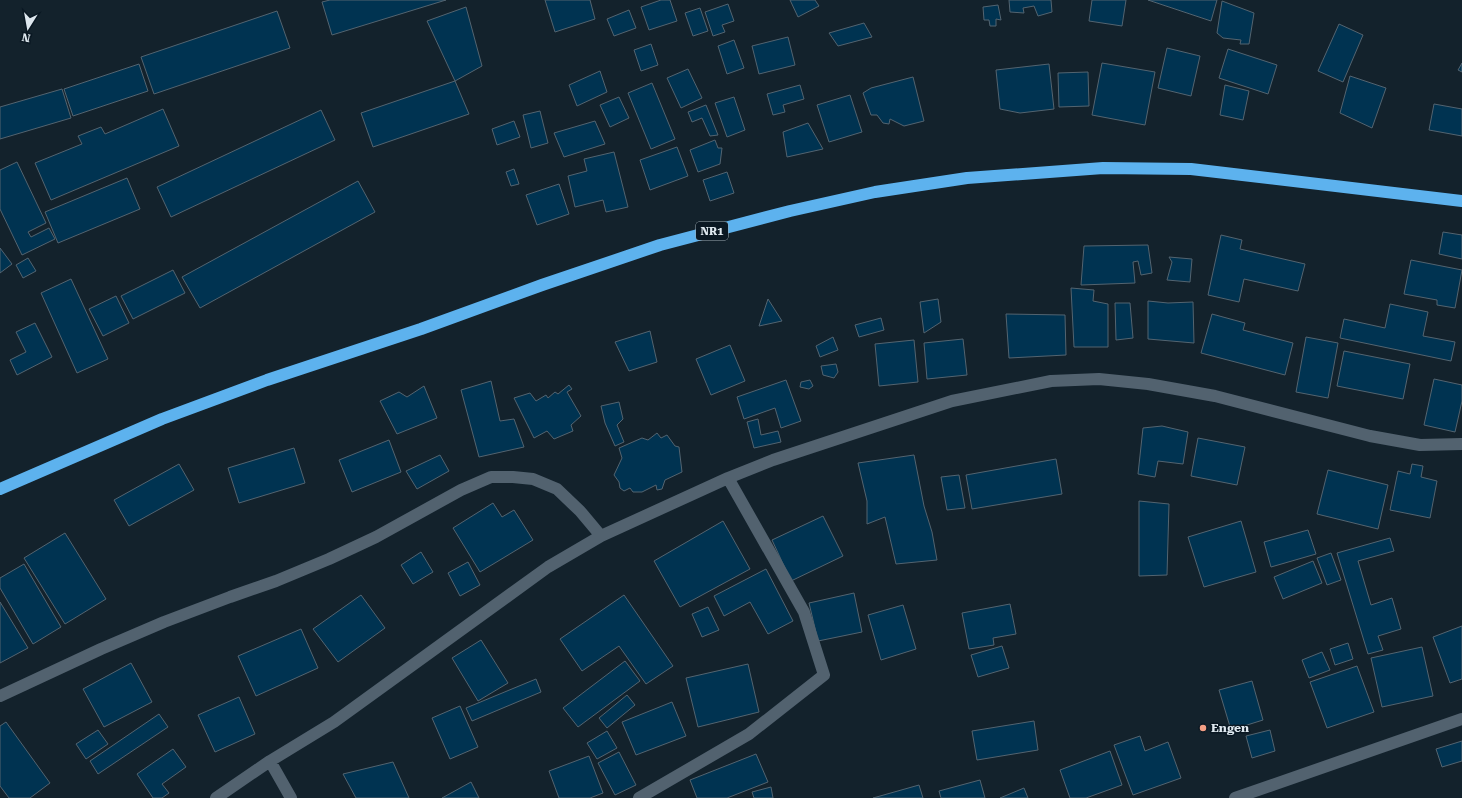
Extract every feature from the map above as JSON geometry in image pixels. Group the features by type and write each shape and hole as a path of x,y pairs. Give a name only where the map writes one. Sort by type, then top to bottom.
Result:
{"highway":[{"name":"NR1","path":"0,489 170,416 267,380 422,329 660,245 790,211 875,192 967,178 1103,168 1191,169 1462,201"}],"street":[{"path":"216,798 270,760 334,722 548,567 601,536 728,478 773,460 952,401 1051,381 1099,379 1148,384 1215,396 1370,436 1420,445 1462,444"},
{"path":"0,696 101,649 164,622 276,581 328,559 376,537 461,490 491,477 533,479 557,489 580,511 601,536"},
{"path":"639,798 749,734 824,675 804,612 728,478"},
{"path":"1235,798 1462,719"},
{"path":"270,760 291,798"}],"building":[{"path":"330,0 446,0 332,35 322,2"},
{"path":"545,0 590,0 595,19 555,32"},
{"path":"661,0 670,0 677,21 649,30 641,7"},
{"path":"790,0 815,0 819,6 798,17"},
{"path":"1009,0 1051,0 1052,12 1038,16 1034,6 1023,8 1024,13 1010,12"},
{"path":"1092,0 1126,0 1122,26 1089,21"},
{"path":"1148,0 1217,0 1211,21"},
{"path":"1222,1 1254,13 1249,44 1240,44 1241,40 1223,38 1217,33"},
{"path":"728,4 734,21 722,25 725,32 713,36 705,12"},
{"path":"998,5 1001,20 996,19 996,26 990,26 989,20 984,20 983,7"},
{"path":"466,7 482,66 455,81 427,21"},
{"path":"700,8 708,31 693,36 685,13"},
{"path":"629,10 636,28 614,36 607,19"},
{"path":"277,11 290,48 154,94 141,57"},
{"path":"864,23 872,37 838,46 829,33"},
{"path":"1339,24 1363,35 1343,82 1318,71"},
{"path":"788,37 795,65 759,74 752,46"},
{"path":"734,40 744,68 727,74 718,46"},
{"path":"651,44 658,65 641,71 634,50"},
{"path":"1167,48 1200,56 1191,96 1158,88"},
{"path":"1228,49 1277,65 1268,94 1219,78"},
{"path":"1102,63 1155,72 1145,125 1092,115"},
{"path":"1462,63 1462,72 1458,70"},
{"path":"139,64 148,91 73,116 64,89"},
{"path":"1049,64 1054,109 1020,113 1000,109 996,70"},
{"path":"688,69 702,98 681,108 667,78"},
{"path":"600,71 607,92 577,106 569,85"},
{"path":"1088,72 1089,106 1059,107 1058,73"},
{"path":"1350,76 1386,88 1372,128 1340,113"},
{"path":"913,77 924,121 904,126 890,119 889,124 883,123 877,115 871,115 863,93 871,88"},
{"path":"455,81 469,114 373,147 361,113"},
{"path":"652,83 675,139 651,149 628,93"},
{"path":"800,85 804,99 783,105 785,112 773,115 767,94"},
{"path":"1225,85 1249,91 1243,120 1220,115"},
{"path":"62,89 71,118 0,139 0,107"},
{"path":"850,95 862,132 829,142 817,105"},
{"path":"619,97 629,118 610,127 600,105"},
{"path":"734,97 745,130 727,137 715,103"},
{"path":"1434,104 1462,109 1462,136 1429,130"},
{"path":"706,105 718,135 710,136 702,118 692,122 688,112"},
{"path":"163,109 179,146 51,200 35,163 82,144 78,136 101,127 105,134"},
{"path":"321,110 335,140 171,217 157,187"},
{"path":"540,111 548,143 531,148 523,115"},
{"path":"514,121 520,137 497,145 492,129"},
{"path":"595,121 605,144 564,157 554,133"},
{"path":"808,123 823,149 787,157 783,132"},
{"path":"715,140 718,148 722,148 720,164 698,172 690,150"},
{"path":"677,147 688,176 650,190 640,160"},
{"path":"614,152 628,207 606,212 603,200 575,207 568,176 587,171 584,159"},
{"path":"17,162 46,223 28,232 31,237 49,228 55,239 22,255 0,209 0,170"},
{"path":"514,169 519,184 511,186 506,172"},
{"path":"727,172 734,193 710,201 703,180"},
{"path":"127,178 140,209 58,243 45,212"},
{"path":"358,181 375,212 200,308 182,277"},
{"path":"559,184 569,214 537,225 526,195"},
{"path":"1443,232 1462,235 1462,259 1439,254"},
{"path":"1221,235 1242,240 1240,249 1305,264 1298,291 1244,279 1239,302 1208,295"},
{"path":"1148,245 1152,273 1141,275 1138,261 1133,262 1135,283 1081,285 1084,246"},
{"path":"0,248 12,264 0,273"},
{"path":"1169,257 1192,259 1190,282 1167,280 1172,262"},
{"path":"28,258 36,271 23,278 16,265"},
{"path":"1411,260 1462,270 1455,308 1437,305 1437,300 1404,294"},
{"path":"173,270 185,293 133,319 121,296"},
{"path":"71,279 108,359 77,373 41,293"},
{"path":"1071,288 1094,290 1093,301 1108,304 1108,347 1074,347"},
{"path":"116,296 129,323 103,336 89,309"},
{"path":"768,299 782,321 759,326"},
{"path":"938,299 941,322 924,333 920,302"},
{"path":"1148,301 1168,303 1193,302 1194,343 1148,339"},
{"path":"1115,303 1130,303 1133,338 1116,340"},
{"path":"1390,304 1428,312 1423,336 1455,342 1451,361 1340,338 1344,319 1385,328"},
{"path":"1006,314 1065,315 1066,355 1009,358"},
{"path":"1212,314 1245,323 1243,330 1293,343 1285,375 1201,353"},
{"path":"881,318 884,330 859,337 855,325"},
{"path":"35,323 52,357 17,375 10,360 26,352 16,332"},
{"path":"650,331 657,362 629,371 615,342"},
{"path":"833,337 838,350 820,357 816,346"},
{"path":"1306,337 1338,343 1328,398 1296,392"},
{"path":"963,339 967,375 927,379 924,343"},
{"path":"914,340 918,382 879,386 875,344"},
{"path":"730,345 745,381 711,395 696,359"},
{"path":"1344,351 1410,364 1403,399 1337,386"},
{"path":"836,364 838,372 834,378 823,375 821,366"},
{"path":"1434,379 1462,385 1462,401 1455,432 1424,425"},
{"path":"786,380 801,421 781,428 775,408 744,419 737,397"},
{"path":"810,380 813,386 809,389 800,387 801,382"},
{"path":"491,381 500,421 514,419 524,447 479,457 461,390"},
{"path":"569,385 572,389 567,392 581,416 571,425 573,431 554,439 547,431 534,438 514,398 530,393 536,401 546,395 548,398 555,392 558,394"},
{"path":"424,386 437,418 397,434 380,401 399,392 407,397"},
{"path":"619,402 623,419 617,425 624,442 615,446 605,423 601,406"},
{"path":"758,419 761,435 778,431 781,442 754,448 747,422"},
{"path":"1162,426 1188,432 1183,464 1158,461 1155,477 1138,474 1143,428"},
{"path":"657,433 661,438 667,435 675,446 679,447 682,472 665,480 662,489 657,490 656,485 642,492 633,492 630,488 624,491 620,488 619,482 614,475 622,458 619,448 642,438 648,440"},
{"path":"1198,438 1245,447 1237,485 1191,476"},
{"path":"389,440 401,472 352,492 339,460"},
{"path":"294,448 305,483 239,503 228,468"},
{"path":"440,455 449,471 417,489 406,471"},
{"path":"914,455 937,560 896,564 885,517 867,524 867,501 858,463"},
{"path":"1056,459 1062,494 972,509 966,475"},
{"path":"179,464 194,490 129,526 114,500"},
{"path":"1412,464 1423,466 1421,477 1437,481 1430,518 1390,510 1398,471 1410,474"},
{"path":"1328,470 1388,485 1378,529 1317,514"},
{"path":"959,475 965,508 947,510 941,477"},
{"path":"1139,501 1169,504 1167,575 1139,576"},
{"path":"493,503 502,517 514,510 533,540 480,572 453,528"},
{"path":"823,516 843,556 791,581 772,540"},
{"path":"723,521 750,569 680,607 654,561"},
{"path":"1241,521 1256,572 1204,587 1188,537"},
{"path":"1308,530 1316,554 1271,567 1264,542"},
{"path":"65,533 106,599 65,624 24,558"},
{"path":"1390,538 1394,551 1358,561 1371,605 1392,598 1401,629 1378,636 1383,650 1368,654 1337,553"},
{"path":"421,552 433,572 413,584 401,565"},
{"path":"1331,553 1341,580 1327,585 1317,558"},
{"path":"1313,561 1322,583 1283,599 1274,577"},
{"path":"468,562 480,585 460,596 448,573"},
{"path":"24,564 61,627 33,644 0,588 0,578"},
{"path":"766,569 793,621 768,634 750,602 724,616 714,596"},
{"path":"854,593 862,632 818,641 809,603"},
{"path":"361,595 385,628 338,662 313,629"},
{"path":"624,595 673,666 646,684 619,646 582,671 560,639"},
{"path":"0,602 28,648 0,663"},
{"path":"1010,604 1016,634 993,638 994,645 969,649 962,613"},
{"path":"903,605 916,649 881,660 868,615"},
{"path":"708,607 719,630 702,637 692,614"},
{"path":"1462,626 1462,679 1450,683 1433,637"},
{"path":"301,629 318,668 256,696 238,656"},
{"path":"481,640 508,683 478,701 452,658"},
{"path":"1348,643 1353,659 1335,665 1330,649"},
{"path":"1002,646 1009,668 978,677 971,655"},
{"path":"1422,647 1433,696 1382,707 1371,658"},
{"path":"1322,652 1330,670 1309,678 1302,660"},
{"path":"625,661 640,681 578,727 563,708"},
{"path":"131,663 152,702 104,727 83,689"},
{"path":"748,664 759,712 698,727 686,678"},
{"path":"1357,666 1374,712 1327,728 1310,682"},
{"path":"536,679 541,692 472,721 466,708"},
{"path":"1252,681 1263,720 1231,730 1219,690"},
{"path":"627,695 635,705 607,728 599,718"},
{"path":"239,697 255,734 215,752 198,715"},
{"path":"672,702 686,736 636,755 622,722"},
{"path":"460,706 478,747 450,759 432,718"},
{"path":"159,714 168,727 98,774 90,761"},
{"path":"1034,721 1038,750 977,760 972,731"},
{"path":"6,722 50,783 30,798 9,798 0,786 0,726"},
{"path":"98,730 108,744 86,759 76,744"},
{"path":"1270,730 1275,751 1252,758 1246,736"},
{"path":"607,731 617,748 597,759 587,743"},
{"path":"1140,736 1145,751 1168,742 1181,778 1133,795 1114,745"},
{"path":"1462,741 1462,761 1442,767 1436,749"},
{"path":"173,749 186,767 162,784 169,793 162,798 153,798 137,774"},
{"path":"1110,751 1122,785 1086,798 1070,798 1060,770"},
{"path":"619,752 636,785 615,795 598,763"},
{"path":"756,754 768,782 727,798 697,798 690,780"},
{"path":"589,756 603,793 590,798 559,798 549,771"},
{"path":"393,762 409,798 356,798 343,774"},
{"path":"980,780 985,798 941,798 939,791"},
{"path":"471,782 479,798 442,798"},
{"path":"919,785 923,798 873,798"},
{"path":"771,787 773,798 754,798 752,792"},
{"path":"1024,788 1028,798 1000,798"}],"place":[{"name":"Engen","path":"1203,728"}]}
